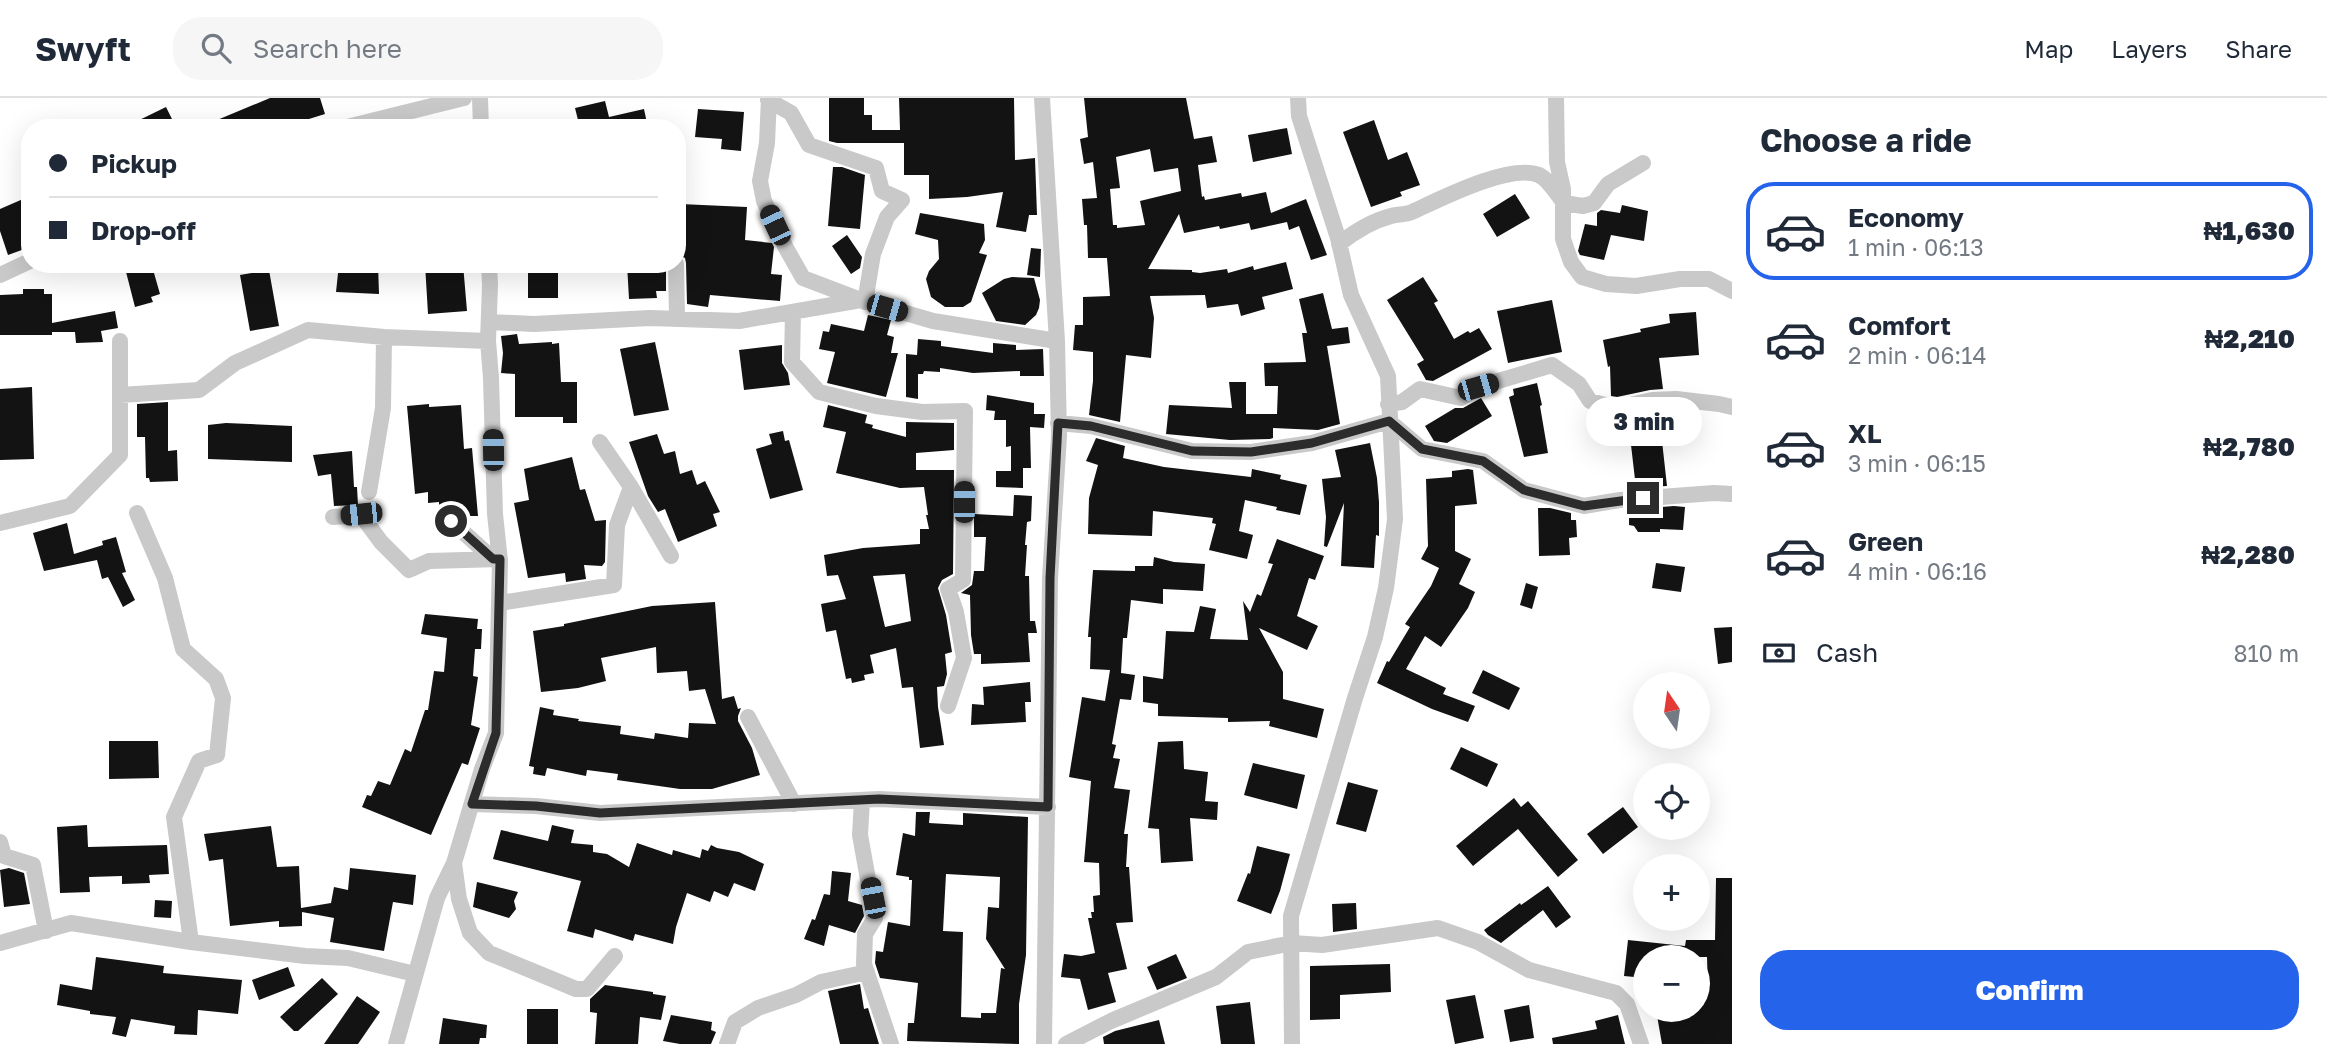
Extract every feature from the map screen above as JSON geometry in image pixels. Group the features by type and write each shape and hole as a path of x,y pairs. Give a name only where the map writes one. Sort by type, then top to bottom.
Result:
{"street":[{"path":"379,119 464,98"},
{"path":"480,98 481,119"},
{"path":"1042,98 1057,341 1058,423 1050,578 1044,1044"},
{"path":"1292,1044 1291,916 1376,636 1386,588 1395,519 1388,376 1351,295 1339,244 1299,116 1298,98"},
{"path":"1556,98 1557,162 1564,203 1563,239 1571,262 1582,277 1606,284 1636,286 1680,279 1709,279 1732,291"},
{"path":"863,301 873,254 887,217 902,200 882,191 876,168 809,145 791,113 769,99 767,143 760,181 764,201 803,278 863,301 933,321 1057,341"},
{"path":"1339,244 1361,229 1390,216 1408,213 1434,200 1504,175 1522,172 1539,176 1549,183 1564,203 1594,203 1608,184 1643,163"},
{"path":"0,275 21,265"},
{"path":"396,1044 437,898 454,863 496,733 500,603 488,341 489,273"},
{"path":"676,273 677,319"},
{"path":"490,322 534,324 677,319 739,321 863,301"},
{"path":"793,312 792,362 819,392 876,407 922,412 965,411 962,580 948,589 956,612 964,658 948,706"},
{"path":"120,395 199,390 235,363 308,330 384,337 488,341"},
{"path":"369,492 383,408 384,337"},
{"path":"0,523 70,506 120,455 120,341"},
{"path":"1058,423 1091,426 1192,451 1251,452 1312,443 1389,412 1420,389 1461,398 1478,387 1552,365 1579,384 1590,401 1617,408 1652,400 1676,399 1732,407"},
{"path":"1389,412 1422,449 1483,461 1524,490 1584,506 1620,499 1732,494"},
{"path":"600,442 631,487 671,556"},
{"path":"500,603 614,585 617,525 631,487"},
{"path":"137,513 165,578 183,649 216,679 223,698 217,755 199,761 174,817 191,942"},
{"path":"333,517 361,514 381,542 410,570 429,561 497,559"},
{"path":"451,521 497,559"},
{"path":"748,717 794,804"},
{"path":"472,804 536,806 600,813 879,799 1048,807"},
{"path":"862,800 860,835 875,918 865,934 864,964 891,1044"},
{"path":"0,842 4,856 33,865 46,931"},
{"path":"454,863 459,899 470,933 489,953 576,989 587,989 615,956"},
{"path":"0,943 71,923 191,942 305,956 348,958 415,974"},
{"path":"1066,1044 1111,1021 1216,977 1248,952 1292,943 1322,946 1437,928 1478,942 1529,970 1616,993 1627,1004 1641,1044"},
{"path":"727,1044 735,1022 758,1008 796,995 821,982 867,972"}],"building":[{"path":"270,98 320,98 325,114 309,119 220,119"},
{"path":"829,98 864,98 864,115 872,115 872,130 900,130 899,98 1014,98 1015,160 1035,158 1037,215 1029,215 1026,232 996,227 1003,192 929,199 929,175 904,175 904,143 829,141"},
{"path":"1084,98 1186,98 1194,139 1212,136 1217,162 1198,165 1202,197 1204,196 1205,200 1241,193 1242,197 1266,192 1271,213 1306,199 1327,255 1311,260 1299,226 1289,230 1287,222 1251,230 1249,223 1184,233 1179,214 1148,269 1192,270 1200,273 1227,269 1228,273 1253,266 1254,270 1286,262 1293,289 1262,297 1265,309 1241,316 1238,304 1207,308 1205,295 1150,296 1154,318 1151,358 1126,355 1120,422 1089,415 1093,352 1073,350 1075,325 1083,325 1083,297 1110,296 1107,258 1088,258 1087,225 1084,225 1082,199 1097,198 1093,162 1084,164 1080,139 1088,137","holes":["1150,149 1154,172 1178,168 1181,191 1140,201 1145,225 1117,228 1117,225 1113,225 1110,189 1120,188 1116,157"]},
{"path":"605,101 609,117 644,109 646,119 578,119 575,108"},
{"path":"166,107 172,119 141,119"},
{"path":"698,109 744,112 741,151 721,149 722,139 695,137"},
{"path":"1374,120 1388,160 1407,152 1420,185 1400,192 1402,196 1371,207 1343,132"},
{"path":"1287,128 1292,154 1253,162 1248,135"},
{"path":"833,167 842,167 865,175 860,229 828,226"},
{"path":"1515,194 1530,218 1497,237 1483,214"},
{"path":"21,200 21,250 8,255 0,231 0,209"},
{"path":"686,204 747,207 745,240 772,243 774,247 771,274 782,275 780,301 710,295 708,307 687,304"},
{"path":"1622,205 1648,211 1644,241 1611,235 1604,260 1580,255 1578,251 1585,224 1597,226 1597,213 1601,210 1620,213"},
{"path":"920,213 984,224 985,240 979,253 987,255 971,302 963,307 945,307 931,297 926,279 939,259 938,240 915,234"},
{"path":"847,235 862,257 860,268 851,274 832,246"},
{"path":"1031,248 1041,249 1040,277 1027,275"},
{"path":"126,273 154,273 160,294 151,297 153,302 135,307"},
{"path":"270,273 279,326 250,331 240,275"},
{"path":"338,273 378,273 379,294 336,292"},
{"path":"426,273 464,273 467,311 428,314"},
{"path":"528,273 558,273 558,298 528,298"},
{"path":"628,273 666,273 666,291 656,291 657,298 629,299"},
{"path":"1012,277 1034,278 1040,300 1036,315 1025,325 996,321 982,293"},
{"path":"1423,277 1438,301 1434,303 1454,339 1479,328 1492,349 1433,381 1426,380 1417,364 1424,360 1387,300"},
{"path":"23,289 44,289 44,294 52,294 52,323 115,311 118,328 101,331 103,342 76,343 75,332 0,335 0,295 23,294"},
{"path":"1323,293 1332,329 1348,327 1350,343 1327,346 1340,424 1318,430 1273,428 1273,438 1270,439 1230,440 1166,434 1169,405 1232,408 1229,382 1246,382 1246,414 1277,414 1278,386 1265,386 1264,363 1306,362 1302,333 1307,333 1299,299"},
{"path":"1552,300 1562,352 1508,363 1497,311"},
{"path":"1696,312 1699,355 1659,358 1663,389 1611,396 1610,366 1608,367 1603,340 1670,323 1669,314"},
{"path":"868,315 891,320 887,335 894,337 891,353 898,353 886,397 827,383 835,352 819,349 823,331 829,332 831,324 864,331"},
{"path":"517,334 519,344 559,343 561,382 577,382 577,423 563,423 563,417 515,417 515,374 501,373 501,336"},
{"path":"918,339 941,341 941,346 993,353 993,343 1016,345 1016,350 1043,349 1044,376 1020,376 1020,371 973,373 940,368 940,372 924,371 923,374 918,374 918,399 906,397 906,354 917,355"},
{"path":"655,342 669,410 634,416 620,349"},
{"path":"782,345 782,363 788,373 790,385 744,390 739,350"},
{"path":"1537,383 1548,453 1524,457 1509,397 1514,395 1513,389"},
{"path":"32,387 34,459 0,460 0,389"},
{"path":"987,395 1034,403 1034,414 1045,414 1044,428 1030,427 1031,468 1023,468 1023,488 996,487 996,471 1011,471 1011,446 1006,447 1006,420 994,420 995,411 986,410"},
{"path":"1481,398 1492,416 1447,443 1434,441 1425,426 1455,408 1463,408"},
{"path":"168,402 168,451 177,450 178,481 150,482 149,478 146,478 145,437 137,437 137,404"},
{"path":"429,404 429,407 461,405 464,449 472,448 478,516 462,516 447,511 439,517 439,502 428,503 428,492 415,494 407,406"},
{"path":"828,405 867,415 865,423 873,425 872,428 906,437 906,422 954,423 954,450 916,453 916,470 954,470 953,574 942,580 938,588 952,652 945,654 947,674 944,686 937,687 944,745 920,748 913,687 902,688 896,648 870,655 874,673 864,675 865,680 852,683 851,678 846,679 836,630 826,632 821,604 846,599 838,575 827,576 824,555 863,548 920,544 920,529 929,529 924,487 900,488 836,473 846,432 823,427","holes":["905,574 911,621 885,627 873,576"]},
{"path":"226,423 292,426 292,462 208,459 208,425"},
{"path":"783,431 785,441 789,440 803,490 770,499 756,449 772,444 769,434"},
{"path":"657,434 664,454 675,451 680,474 692,470 697,485 705,481 720,512 713,514 717,526 678,542 665,509 658,512 648,496 629,442"},
{"path":"1096,438 1125,446 1123,458 1164,467 1251,477 1252,469 1281,475 1280,479 1307,485 1300,515 1245,500 1239,531 1253,535 1247,559 1209,550 1216,524 1212,523 1213,518 1153,511 1152,536 1088,534 1089,498 1098,465 1086,461"},
{"path":"1662,441 1667,486 1636,488 1631,445"},
{"path":"1370,443 1379,502 1379,536 1376,535 1374,568 1341,566 1344,503 1327,547 1324,546 1326,517 1322,479 1341,477 1335,450"},
{"path":"352,451 358,505 334,506 331,474 318,476 313,455"},
{"path":"572,457 580,490 585,489 595,521 606,520 605,562 602,566 584,565 586,579 566,582 565,573 528,578 514,503 529,500 524,469"},
{"path":"1473,470 1477,504 1455,506 1455,551 1471,559 1459,584 1475,592 1468,608 1441,647 1425,636 1406,669 1446,688 1443,694 1475,706 1468,722 1432,709 1377,683 1387,661 1389,662 1410,627 1405,624 1431,586 1439,568 1421,559 1428,546 1426,479 1452,477 1452,471"},
{"path":"1014,495 1032,496 1031,521 1027,522 1025,576 1029,576 1030,621 1035,621 1037,633 1028,633 1030,662 981,664 981,654 974,654 970,595 961,593 972,585 974,571 984,571 986,537 974,537 974,514 1013,516"},
{"path":"1685,507 1683,530 1638,532 1634,526 1629,525 1629,512 1635,512 1635,509"},
{"path":"1538,508 1571,513 1571,520 1576,520 1577,537 1569,538 1570,555 1539,556"},
{"path":"67,523 74,554 103,545 102,541 116,537 126,572 122,573 135,600 123,607 108,577 102,579 97,560 44,571 33,533"},
{"path":"1277,539 1324,556 1315,580 1309,578 1297,616 1318,626 1307,650 1259,628 1283,672 1283,699 1324,709 1317,738 1269,726 1270,721 1228,722 1228,718 1158,716 1158,704 1143,702 1143,676 1163,679 1166,631 1194,632 1200,606 1216,609 1210,639 1248,640 1243,601 1250,612 1257,594 1261,596 1273,564 1268,563"},
{"path":"1154,557 1174,562 1205,564 1203,591 1163,589 1163,604 1131,600 1127,638 1123,638 1121,673 1135,675 1131,700 1120,699 1112,744 1116,745 1113,758 1120,759 1114,788 1130,790 1124,834 1128,834 1126,867 1129,867 1133,922 1116,923 1127,969 1108,973 1116,1002 1088,1010 1080,979 1061,977 1064,954 1081,956 1095,953 1088,918 1092,918 1091,912 1094,912 1093,896 1100,895 1099,863 1084,862 1091,781 1069,777 1082,697 1105,701 1110,670 1090,669 1091,637 1088,637 1093,570 1135,571 1135,566 1153,566"},
{"path":"1656,563 1685,567 1681,592 1652,588"},
{"path":"1526,583 1538,587 1532,609 1520,605"},
{"path":"715,602 722,699 734,696 738,709 741,708 738,721 752,748 760,775 712,789 680,789 617,780 618,774 587,770 586,776 547,768 545,776 533,774 534,767 529,766 540,707 554,710 553,715 579,719 578,721 621,726 620,734 654,739 655,733 688,738 689,723 716,724 705,689 689,691 687,671 657,673 656,647 601,658 606,681 578,688 541,692 533,631 652,606"},
{"path":"425,614 478,619 477,629 482,629 481,649 475,649 473,676 478,677 471,725 480,728 468,765 462,763 431,835 362,807 378,781 390,785 405,749 411,752 425,710 428,710 434,671 444,672 447,638 421,634"},
{"path":"1732,627 1732,662 1718,664 1714,628"},
{"path":"1483,670 1520,688 1509,710 1472,693"},
{"path":"1030,682 1031,702 1025,702 1026,722 971,725 972,704 984,705 983,687"},
{"path":"109,741 158,741 159,778 109,779"},
{"path":"1183,741 1184,769 1208,772 1205,801 1218,802 1217,820 1190,818 1193,861 1161,863 1159,829 1148,828 1158,742"},
{"path":"1461,747 1498,764 1487,787 1450,769"},
{"path":"1253,763 1305,775 1297,809 1244,795"},
{"path":"1348,782 1378,790 1366,832 1336,824"},
{"path":"1514,798 1521,807 1528,801 1578,860 1558,877 1518,829 1473,866 1456,846"},
{"path":"1623,807 1633,820 1633,831 1603,854 1587,834"},
{"path":"916,812 930,812 929,823 963,825 963,813 1028,817 1026,955 1019,1004 1019,1044 907,1041 908,1023 914,1023 918,983 880,978 875,963 876,951 883,952 888,922 910,926 912,880 896,875 903,833 915,836","holes":["946,874 1000,877 999,908 988,907 986,939 1005,969 1001,968 996,1013 981,1013 981,1018 961,1017 963,932 943,931"]},
{"path":"87,825 88,847 167,845 169,874 149,875 150,883 122,884 122,876 89,877 90,892 60,893 57,827"},
{"path":"552,825 574,830 571,843 593,845 593,852 607,854 629,867 637,843 672,855 673,850 700,858 702,849 708,851 711,845 739,852 764,864 755,891 734,883 728,897 714,891 710,902 687,893 673,944 635,934 633,941 595,929 593,938 567,931 581,881 493,859 501,830 548,841"},
{"path":"271,826 277,867 299,866 301,908 331,903 334,887 348,890 350,868 416,875 413,905 393,902 384,951 330,942 334,918 302,912 302,926 279,927 279,921 230,926 223,859 209,861 204,834"},
{"path":"1257,846 1290,854 1271,914 1237,901 1248,873 1250,874"},
{"path":"9,868 24,873 30,904 4,907 0,870"},
{"path":"832,871 851,873 848,901 862,905 864,916 855,933 829,925 824,946 804,939 812,919 815,920 824,894 830,895"},
{"path":"1716,878 1732,878 1732,1044 1662,1044 1658,1022 1710,1022 1710,945 1685,945 1686,940 1715,940"},
{"path":"477,882 518,892 514,901 516,909 509,918 473,907"},
{"path":"1548,886 1571,917 1556,928 1543,910 1501,943 1484,930 1520,903 1521,905"},
{"path":"155,900 172,901 171,918 154,917"},
{"path":"1356,903 1357,929 1333,932 1332,904"},
{"path":"1628,940 1676,945 1633,945 1633,977 1624,976"},
{"path":"1176,954 1187,978 1157,990 1147,967"},
{"path":"96,957 164,966 163,973 242,980 238,1014 198,1010 197,1035 174,1034 175,1026 131,1019 126,1037 112,1034 116,1017 90,1014 90,1011 57,1005 60,984 92,990"},
{"path":"1390,964 1391,992 1340,995 1340,1019 1310,1020 1310,966"},
{"path":"288,967 295,986 259,1000 252,980"},
{"path":"322,978 338,994 298,1031 294,1031 280,1017"},
{"path":"860,984 864,1009 868,1008 879,1044 840,1044 828,991"},
{"path":"605,985 666,996 661,1020 640,1017 638,1044 595,1044 597,1013 590,1012 590,999"},
{"path":"1475,995 1484,1038 1455,1044 1446,1000"},
{"path":"357,996 380,1012 358,1044 324,1044"},
{"path":"1250,1002 1255,1044 1221,1044 1216,1006"},
{"path":"1529,1005 1534,1038 1510,1042 1504,1010"},
{"path":"527,1009 558,1009 558,1044 527,1044"},
{"path":"671,1015 712,1022 711,1030 716,1032 711,1044 663,1041"},
{"path":"1618,1015 1625,1044 1553,1044 1552,1038 1597,1029 1595,1021"},
{"path":"443,1018 487,1025 486,1038 480,1038 479,1044 439,1044"},
{"path":"1159,1020 1165,1044 1104,1044 1103,1037 1115,1031"}],"route":[{"path":"451,521 493,559 500,559 496,733 472,804 536,806 600,813 879,799 1048,807 1050,578 1058,423 1091,426 1192,451 1251,452 1312,443 1389,421 1422,449 1483,461 1524,490 1584,506 1643,498"}]}
